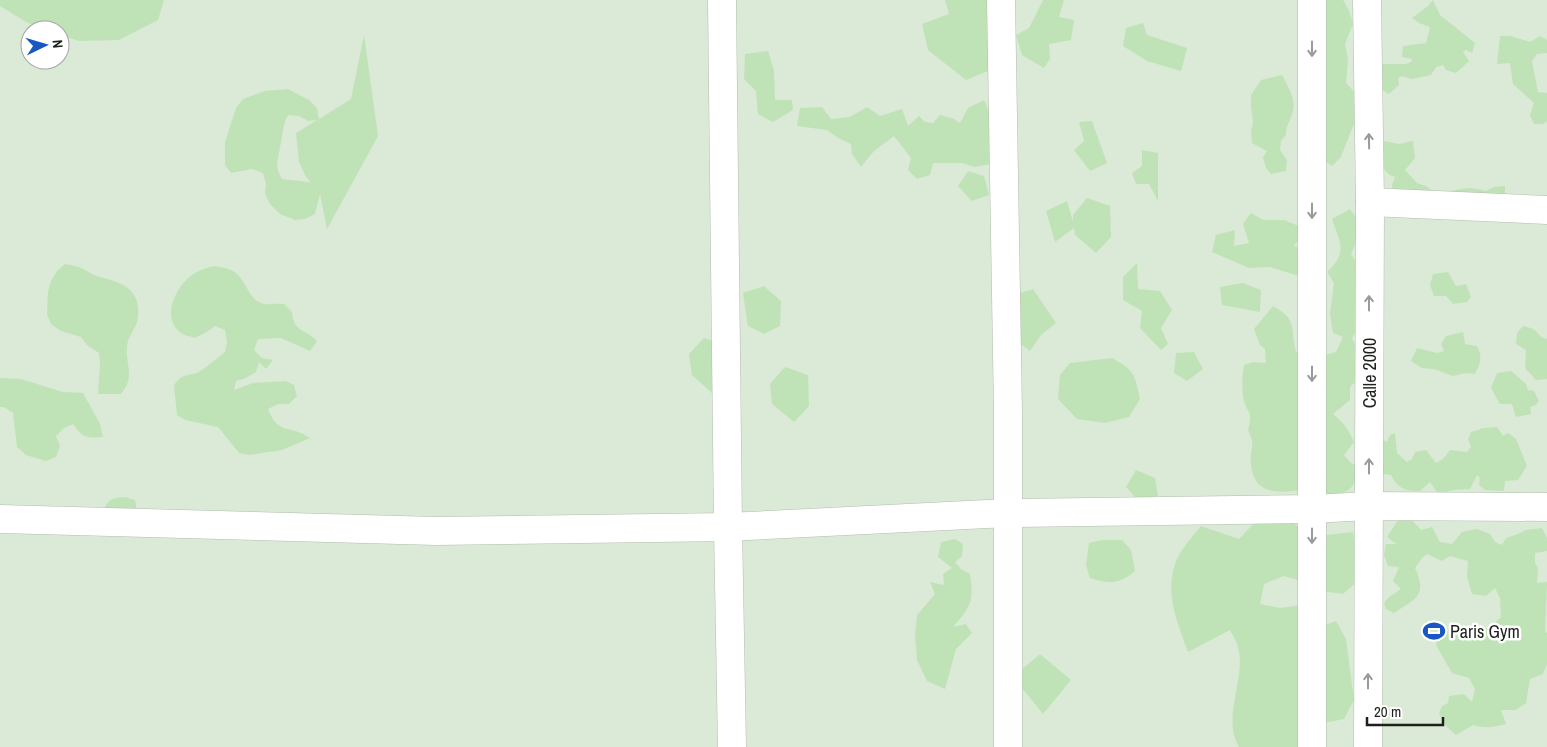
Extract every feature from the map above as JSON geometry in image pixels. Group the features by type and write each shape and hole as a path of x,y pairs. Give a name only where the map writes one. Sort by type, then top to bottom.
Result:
{"street":[{"path":"722,0 732,747"},
{"path":"1001,0 1008,412 1008,747"},
{"path":"1312,0 1312,747"},
{"name":"Calle 2000","path":"1367,0 1370,202 1368,747"},
{"path":"1370,202 1547,210"},
{"path":"0,519 436,531 728,527 1007,513 1312,509 1368,506 1547,507"}],"green space":[{"path":"0,0 164,0 158,20 119,40 79,41 70,38 70,20 23,20 0,6"},
{"path":"945,0 990,0 995,68 966,80 928,50 922,24 949,14"},
{"path":"1043,0 1064,0 1059,17 1074,20 1071,40 1049,44 1050,59 1044,68 1022,55 1016,35 1029,28"},
{"path":"1317,0 1343,0 1349,10 1353,24 1345,44 1348,60 1346,83 1358,96 1359,122 1353,126 1341,157 1332,166 1309,151"},
{"path":"1433,0 1440,15 1475,43 1472,53 1466,50 1463,52 1469,61 1456,73 1446,70 1443,65 1436,67 1431,75 1412,79 1402,76 1398,78 1399,85 1389,94 1379,88 1377,64 1406,64 1411,62 1412,59 1402,57 1403,46 1426,43 1430,27 1412,18"},
{"path":"1143,23 1147,35 1187,48 1181,71 1147,61 1123,46 1126,28"},
{"path":"364,35 378,136 327,229 320,194 315,214 305,219 295,220 280,214 270,204 265,194 266,184 263,173 252,169 231,173 225,165 225,142 236,108 243,99 265,91 288,89 309,100 317,108 319,119 351,99","holes":["288,115 299,116 308,121 317,120 296,133 299,162 311,183 282,179 277,166 286,119"]},
{"path":"1500,36 1511,36 1530,42 1540,36 1547,40 1547,53 1537,54 1532,61 1538,92 1547,93 1547,121 1543,124 1534,124 1530,115 1534,103 1513,84 1510,63 1497,64"},
{"path":"768,51 774,71 775,100 792,100 793,110 773,122 758,114 756,91 744,79 745,54"},
{"path":"1282,75 1292,95 1294,106 1286,135 1281,141 1280,150 1287,160 1286,171 1271,174 1266,168 1263,157 1267,151 1252,143 1251,95 1261,80"},
{"path":"984,100 996,127 990,164 975,167 962,163 933,163 930,175 917,179 908,170 911,158 894,136 874,151 861,167 852,154 851,144 827,130 797,126 800,108 822,107 831,119 850,117 867,107 880,116 902,109 908,126 919,116 925,122 933,123 940,115 960,123 968,108"},
{"path":"1092,121 1107,163 1090,171 1074,150 1084,141 1079,122"},
{"path":"1384,141 1399,144 1413,141 1415,158 1405,170 1417,183 1426,186 1435,193 1466,188 1486,191 1494,187 1505,186 1505,197 1394,198 1392,185 1395,177 1386,172 1382,162"},
{"path":"1142,150 1158,153 1158,201 1149,184 1136,184 1132,173 1142,166"},
{"path":"968,171 984,176 989,195 972,201 958,186"},
{"path":"1087,198 1110,206 1111,237 1096,253 1075,235 1074,228 1055,242 1046,211 1067,201 1073,222 1073,215"},
{"path":"1350,209 1363,227 1351,254 1361,269 1362,324 1352,338 1362,356 1364,374 1350,387 1350,400 1333,414 1345,426 1354,442 1344,455 1358,467 1356,480 1347,491 1329,497 1315,487 1285,492 1266,489 1259,484 1254,476 1251,464 1252,441 1248,430 1250,415 1244,402 1243,392 1244,365 1253,362 1266,363 1265,349 1260,345 1254,329 1273,306 1290,320 1296,352 1308,359 1336,352 1343,337 1333,333 1330,313 1334,283 1327,272 1334,265 1340,253 1338,234 1332,219"},
{"path":"1251,213 1263,220 1284,220 1306,229 1294,246 1312,254 1305,278 1270,267 1249,268 1212,252 1216,235 1235,230 1234,246 1249,243 1243,224"},
{"path":"1137,263 1138,289 1160,291 1172,310 1161,328 1168,344 1161,350 1140,328 1142,311 1123,300 1123,277"},
{"path":"65,264 79,267 94,275 121,284 133,293 136,299 138,317 127,346 129,376 121,394 98,394 99,353 87,345 81,337 61,331 51,324 47,314 48,292 51,281 57,271"},
{"path":"214,266 228,269 237,274 254,299 259,302 264,304 284,304 292,312 295,324 317,341 310,351 281,338 258,339 254,350 262,358 273,360 266,369 259,362 256,372 236,381 234,390 253,383 286,381 294,385 297,396 289,404 278,404 268,409 276,423 280,426 310,438 282,450 249,455 239,453 218,427 185,420 177,415 174,385 182,377 202,370 225,352 227,342 225,330 215,326 194,338 183,334 176,328 172,320 172,303 186,280 203,269"},
{"path":"1448,272 1456,286 1466,284 1471,297 1467,302 1453,304 1446,296 1434,296 1430,285 1433,274"},
{"path":"1243,283 1261,290 1260,312 1222,305 1220,287"},
{"path":"764,286 781,301 780,326 764,334 748,326 743,293"},
{"path":"1033,289 1056,323 1041,335 1030,351 1015,340 1014,295"},
{"path":"1523,326 1534,329 1541,337 1547,339 1547,379 1536,380 1525,368 1526,350 1516,344 1517,333"},
{"path":"1463,332 1465,344 1477,346 1480,354 1475,374 1466,373 1453,376 1434,369 1422,368 1411,361 1417,348 1437,353 1444,351 1441,344 1446,336"},
{"path":"704,338 727,345 728,377 712,393 692,375 689,354"},
{"path":"1194,352 1203,369 1187,381 1174,373 1176,353"},
{"path":"1112,358 1125,366 1135,378 1140,399 1129,417 1105,423 1077,419 1058,399 1060,375 1070,363"},
{"path":"785,367 808,375 809,406 794,422 772,404 770,384"},
{"path":"1511,371 1526,384 1528,390 1534,391 1539,401 1536,405 1530,407 1531,414 1516,417 1512,404 1500,404 1491,388 1497,373"},
{"path":"0,378 21,379 63,392 83,393 100,424 103,437 82,435 73,424 64,428 56,436 60,446 56,457 46,461 26,455 17,447 13,413 4,407 0,407"},
{"path":"1497,427 1503,436 1508,433 1516,439 1527,466 1518,480 1505,481 1504,491 1485,490 1479,485 1480,478 1477,475 1470,489 1438,494 1430,482 1420,491 1410,490 1399,486 1391,475 1383,474 1381,466 1385,462 1380,458 1382,439 1387,442 1390,435 1395,433 1397,453 1407,462 1412,459 1415,452 1426,450 1436,463 1443,459 1450,450 1467,452 1471,447 1468,439 1471,432"},
{"path":"1136,470 1155,478 1158,496 1137,499 1126,487"},
{"path":"125,497 135,500 137,511 103,513 108,502"},
{"path":"1261,516 1287,517 1309,537 1353,532 1358,581 1343,594 1322,591 1304,582 1284,576 1264,584 1260,604 1280,608 1301,605 1311,630 1336,621 1346,639 1354,700 1344,719 1324,723 1312,747 1239,747 1234,735 1233,723 1240,659 1236,641 1230,630 1188,652 1173,607 1171,585 1176,561 1184,547 1201,526 1239,539"},
{"path":"1398,520 1412,520 1421,530 1432,527 1440,542 1452,544 1462,532 1477,529 1490,534 1495,542 1502,545 1506,538 1526,530 1542,528 1547,538 1547,551 1535,553 1535,562 1538,569 1537,583 1547,582 1545,632 1547,633 1547,664 1543,674 1530,679 1526,703 1516,710 1501,710 1506,724 1490,727 1473,725 1456,735 1447,727 1439,714 1442,706 1448,703 1449,696 1464,694 1472,702 1475,689 1469,678 1452,673 1436,645 1438,634 1452,629 1469,640 1494,624 1501,617 1500,598 1495,588 1486,596 1472,594 1467,577 1468,561 1450,556 1442,561 1427,554 1415,568 1420,585 1420,591 1417,596 1394,613 1386,609 1384,603 1401,589 1393,581 1399,567 1388,566 1384,555 1386,544 1396,544 1387,537"},
{"path":"955,539 963,544 962,556 955,562 961,569 970,574 972,591 967,609 953,627 966,624 972,633 956,649 945,689 927,681 917,660 915,635 917,615 935,594 930,582 944,585 943,574 952,568 938,557 941,542"},
{"path":"1102,540 1122,540 1131,550 1135,571 1124,579 1114,582 1090,578 1086,565 1089,543"},
{"path":"1040,654 1071,680 1043,714 1013,677"}],"place":[{"name":"Paris Gym","path":"1434,631"}]}
